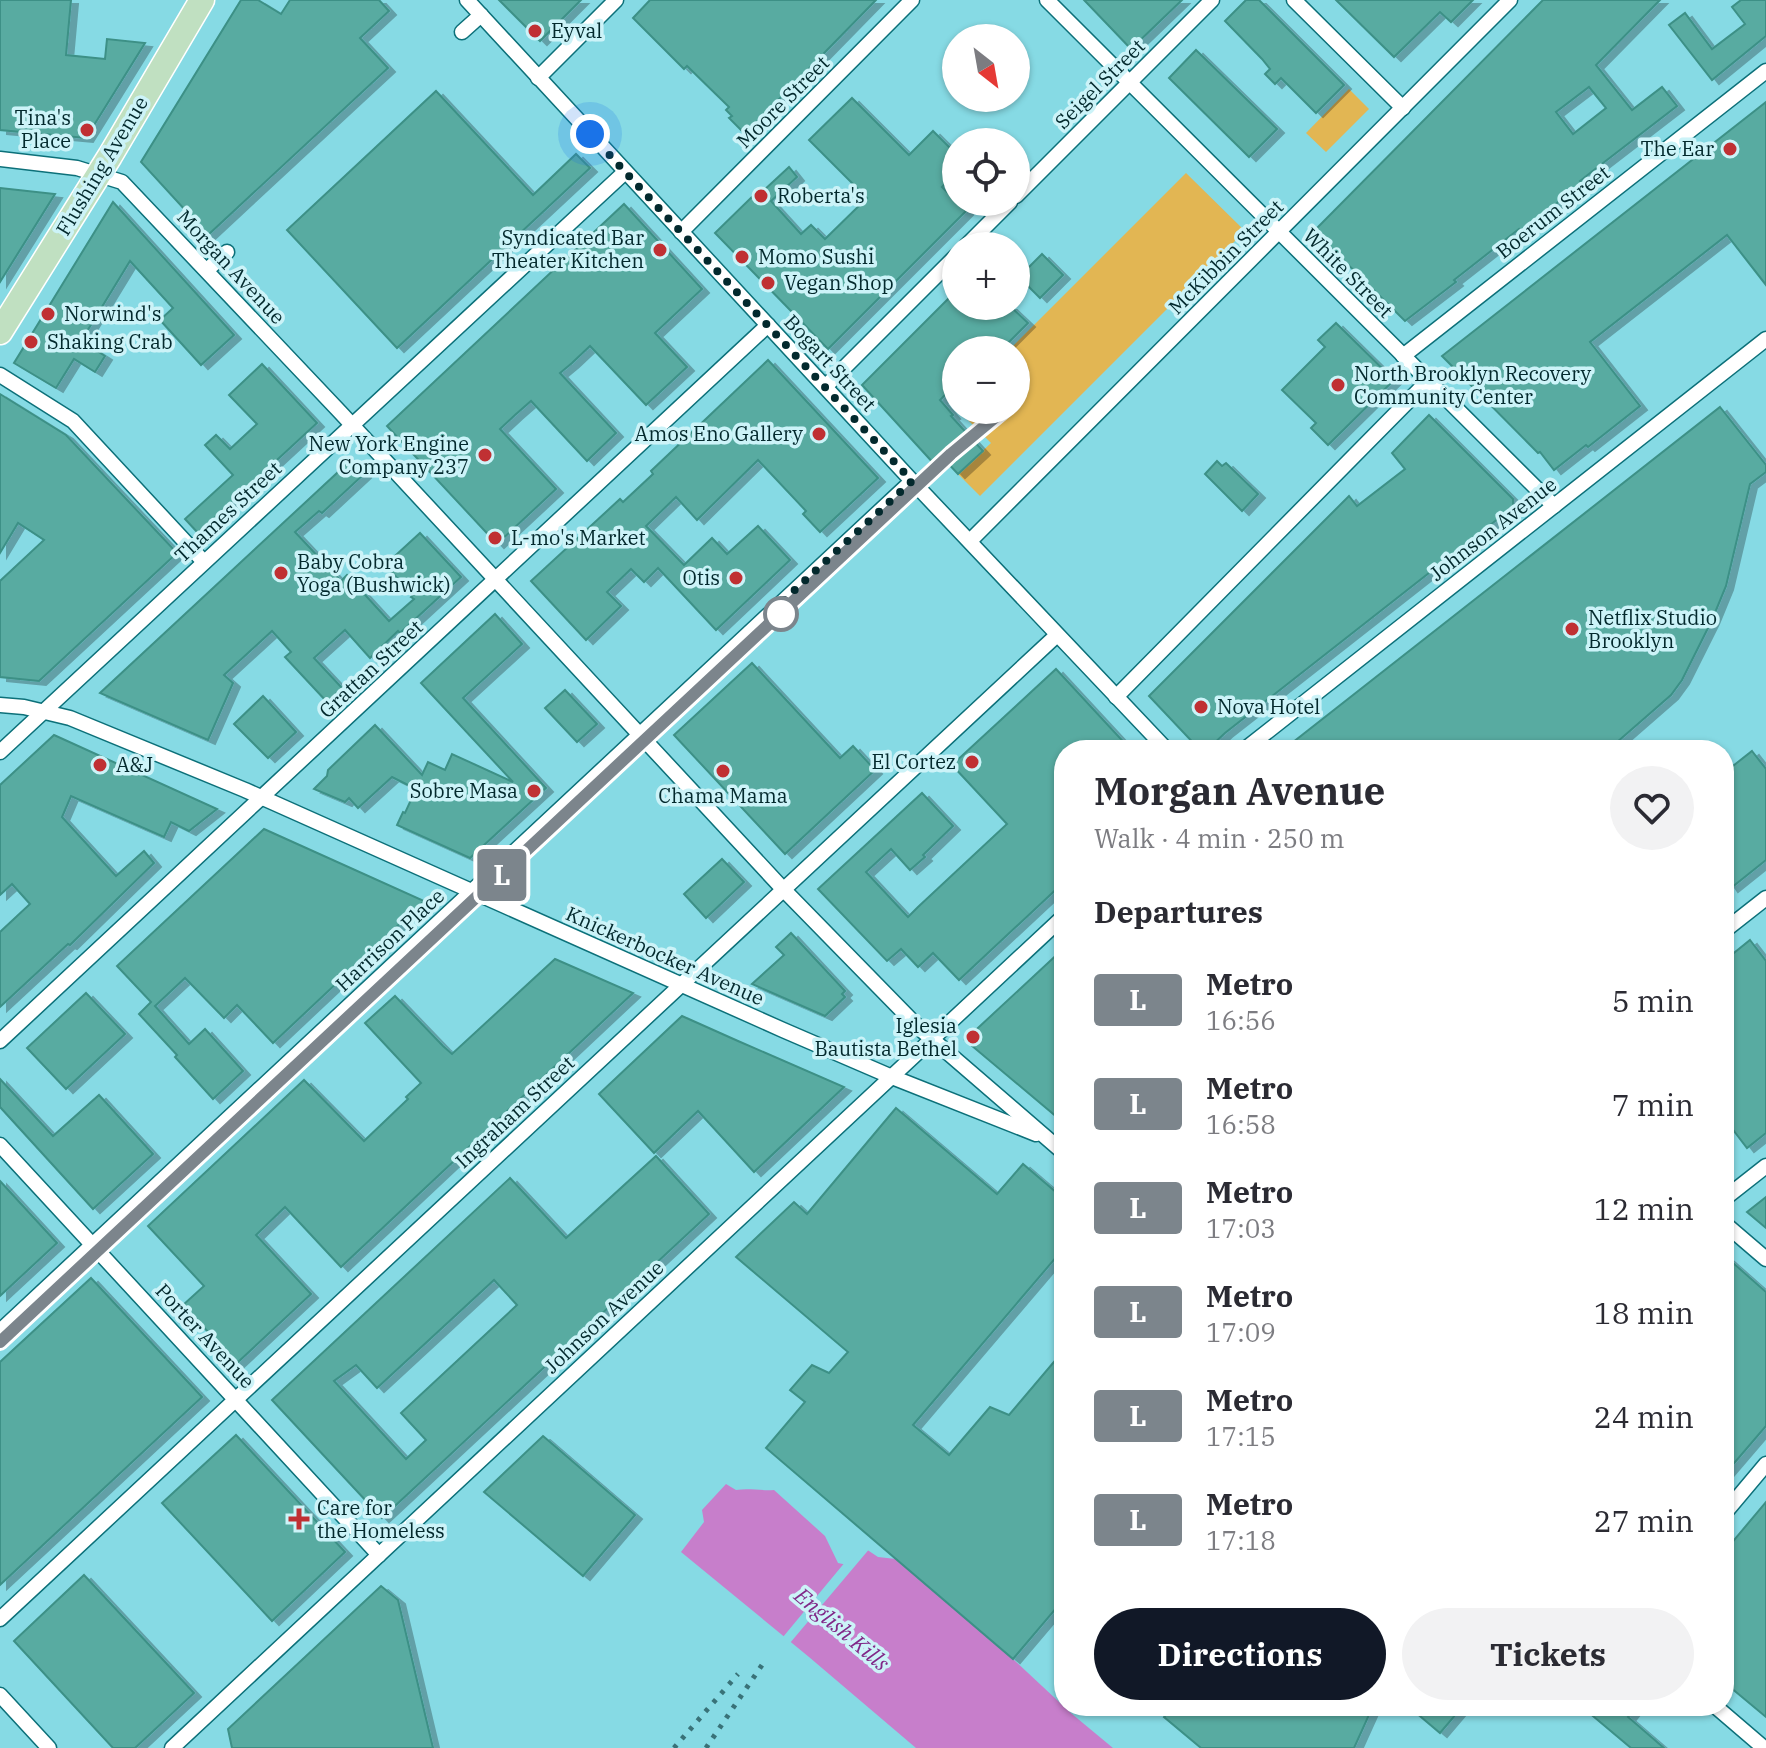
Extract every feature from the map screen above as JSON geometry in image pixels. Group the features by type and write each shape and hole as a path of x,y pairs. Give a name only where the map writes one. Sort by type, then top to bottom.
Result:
{"main road":[{"name":"Flushing Avenue","path":"0,332 202,0"}],"street":[{"name":"Bogart Street","path":"467,0 912,481 1157,740"},
{"path":"538,78 616,0"},
{"name":"Moore Street","path":"681,232 912,0"},
{"name":"White Street","path":"1047,0 1554,506"},
{"name":"Seigel Street","path":"1030,182 1212,0"},
{"path":"1294,0 1403,108"},
{"name":"McKibbin Street","path":"970,541 1510,0"},
{"path":"462,32 481,15"},
{"name":"Boerum Street","path":"1403,356 1766,71"},
{"name":"Morgan Avenue","path":"0,159 77,168 122,182 783,889 918,1027 1054,1144"},
{"name":"Thames Street","path":"0,752 625,172"},
{"path":"980,232 996,216"},
{"path":"207,270 227,252"},
{"path":"826,386 942,270"},
{"name":"Grattan Street","path":"0,1041 768,325"},
{"name":"Johnson Avenue","path":"1257,740 1766,339"},
{"path":"0,375 73,421 204,562"},
{"path":"1116,697 1428,381"},
{"name":"Harrison Place","path":"0,1331 912,481"},
{"name":"Ingraham Street","path":"0,1619 1057,635"},
{"name":"Knickerbocker Avenue","path":"0,705 70,718 261,798 892,1077 1048,1139"},
{"path":"1734,923 1766,898"},
{"name":"Johnson Avenue","path":"172,1748 1054,925"},
{"name":"Porter Avenue","path":"0,1145 379,1555"},
{"path":"1734,1191 1766,1166"},
{"path":"1734,1232 1766,1259"},
{"path":"1734,1502 1766,1464"},
{"path":"0,1695 49,1748"},
{"path":"1727,1716 1764,1748"}],"shaded area":[{"path":"1349,89 1369,109 1326,152 1306,133"},
{"path":"1186,173 1245,231 980,496 958,474 991,443 972,424 1030,424 1030,336 1023,336"}],"water":[{"name":"English Kills","path":"726,1484 736,1490 774,1490 825,1536 838,1563 852,1566 866,1549 878,1557 896,1559 1054,1697 1054,1716 1074,1716 1113,1748 916,1748 681,1552 704,1522 702,1510"}],"pier":[{"path":"867,1545 871,1547 790,1643 783,1637 846,1561 851,1562"}],"building":[{"path":"0,0 71,0 66,55 105,59 107,39 145,43 86,138 0,130"},
{"path":"241,0 258,0 281,14 290,0 379,0 389,11 360,38 388,68 208,235 141,162"},
{"path":"499,0 581,0 540,41"},
{"path":"650,0 876,0 745,134 729,118 732,116 726,110 729,107 687,66 684,69 633,18"},
{"path":"1084,0 1182,0 1131,49"},
{"path":"1246,0 1259,0 1344,85 1316,113 1281,78 1275,84 1265,74 1270,69 1225,21"},
{"path":"1336,0 1473,0 1451,22 1440,12 1394,57"},
{"path":"1543,0 1660,0 1596,65 1632,110 1662,87 1677,106 1405,321 1314,231","holes":["1589,87 1606,108 1573,134 1556,112"]},
{"path":"1741,0 1766,0 1766,36 1712,80 1669,25 1685,13 1712,49 1745,24 1732,7"},
{"path":"1196,50 1277,129 1249,157 1169,78"},
{"path":"436,91 533,195 576,154 590,168 397,348 287,230"},
{"path":"852,98 909,155 933,131 942,140 942,216 961,216 828,349 715,233 760,189 762,192 789,167 797,177 771,201 801,234 811,225 825,239 867,198 809,140"},
{"path":"1766,102 1766,285 1727,235 1590,342 1640,406 1554,470 1540,452 1442,356"},
{"path":"0,188 55,194 0,282"},
{"path":"113,202 234,335 201,365 160,320 173,308 130,261 86,333 96,340 91,347 105,356 95,372 74,359 56,388 14,363"},
{"path":"624,204 702,289 655,333 687,367 646,405 590,346 560,373 616,433 587,461 531,401 515,415 500,429 556,489 497,544 387,426"},
{"path":"1042,254 1063,275 1040,298 1030,288 1030,266"},
{"path":"942,305 942,320 1025,320 1028,323 1015,336 942,336 942,424 958,424 983,451 958,474 944,459 936,466 862,385"},
{"name":"North Brooklyn Recovery Community Center","path":"1336,323 1394,380 1328,445 1311,428 1316,423 1282,390 1325,347 1318,340"},
{"path":"768,360 878,478 820,532 803,514 806,511 758,460 697,520 676,497 646,526 684,565 712,538 727,554 758,526 790,560 716,630 658,568 644,582 631,569 607,592 621,606 586,640 531,581 620,499 623,502 653,474 651,471"},
{"path":"262,364 317,423 198,533 185,519 233,475 205,445 216,435 230,449 257,424 229,395"},
{"path":"0,394 66,435 177,553 39,681 0,677 0,581 44,540 18,523 0,553"},
{"name":"Netflix Studio Brooklyn","path":"1720,407 1766,465 1766,472 1750,484 1726,586 1682,680 1671,695 1619,740 1296,740"},
{"path":"1429,415 1513,499 1513,507 1218,740 1191,740 1149,696 1349,496 1357,506 1405,469 1392,453"},
{"path":"351,460 364,474 322,513 319,511 295,532 341,581 347,575 389,621 414,599 385,565 420,533 461,577 370,658 345,630 314,658 342,688 327,702 285,657 291,652 272,631 224,675 233,683 208,740 100,693"},
{"path":"1217,461 1222,466 1226,463 1258,494 1242,511 1205,474"},
{"path":"495,614 522,644 463,698 546,788 470,858 397,825 416,789 392,777 358,808 349,798 345,802 314,789 327,776 328,770 375,725 422,775 428,762 445,770 452,754 513,782 421,683"},
{"path":"752,663 840,758 853,746 875,770 785,854 674,735"},
{"path":"1056,669 1122,740 1054,740 1054,891 959,980 933,953 918,967 901,949 887,961 818,889 922,793 953,826 910,870 891,849 866,872 908,917 1007,824 952,765"},
{"path":"565,690 597,724 577,742 545,708"},
{"path":"263,696 296,732 268,758 234,724"},
{"path":"54,735 217,809 189,831 171,822 164,837 71,796 62,817 116,876 144,851 154,863 70,945 0,1007 0,932 30,904 12,884 0,895 0,785"},
{"path":"1752,751 1766,769 1766,860 1734,886 1734,765"},
{"path":"264,829 424,901 273,1043 237,1005 224,1018 185,978 155,1006 189,1044 205,1029 243,1071 213,1099 139,1014 151,1002 117,966"},
{"path":"722,859 744,882 706,918 684,894"},
{"path":"791,933 845,991 842,994 845,997 825,1016 752,984 784,955 776,947"},
{"path":"1750,940 1766,961 1766,1133 1747,1148 1734,1131 1734,953"},
{"path":"1054,957 1054,1115 965,1040"},
{"path":"555,959 633,993 341,1267 285,1207 256,1235 311,1294 237,1363 183,1305 204,1286 148,1226 304,1080 364,1141 421,1083 365,1023 395,996 452,1054"},
{"path":"86,993 125,1034 66,1089 27,1048"},
{"path":"682,1016 844,1087 754,1172 698,1111 654,1153 599,1094"},
{"path":"0,1079 53,1136 99,1095 153,1154 93,1209 0,1107"},
{"path":"896,1108 997,1194 1023,1164 1054,1190 1054,1260 913,1425 949,1455 990,1407 1009,1415 1054,1362 1054,1611 1013,1659 766,1448 805,1402 790,1390 812,1365 829,1373 848,1352 736,1257 794,1202 807,1214"},
{"path":"656,1156 709,1214 382,1518 272,1400 510,1178 566,1238","holes":["494,1280 517,1305 401,1413 426,1440 406,1459 334,1381 356,1365 377,1388"]},
{"path":"0,1181 57,1243 0,1296"},
{"path":"1766,1197 1766,1228 1747,1212"},
{"path":"1734,1264 1766,1292 1766,1426 1734,1463"},
{"path":"91,1278 202,1397 0,1585 0,1362"},
{"path":"236,1435 345,1552 272,1621 162,1503"},
{"path":"543,1436 635,1515 583,1576 484,1492"},
{"path":"1766,1502 1766,1717 1734,1690 1734,1540"},
{"path":"84,1575 194,1693 135,1748 113,1748 14,1641"},
{"path":"381,1586 398,1600 433,1748 232,1748 228,1729"},
{"path":"1368,1716 1354,1748 1201,1748 1164,1717"},
{"path":"1420,1716 1454,1716 1440,1733"},
{"path":"1593,1716 1629,1716 1664,1748 1631,1748"}],"railway":[{"path":"706,1748 762,1665"},
{"path":"674,1748 738,1674"}],"metro line":[{"name":"L","path":"0,1342 951,454 987,424"}],"place":[{"name":"Eyval","path":"535,31"},
{"name":"Tina's Place","path":"87,130"},
{"name":"The Ear","path":"1730,149"},
{"name":"Roberta's","path":"761,196"},
{"name":"Syndicated Bar Theater Kitchen","path":"660,250"},
{"name":"Momo Sushi","path":"742,257"},
{"name":"Vegan Shop","path":"768,283"},
{"name":"Norwind's","path":"48,314"},
{"name":"Shaking Crab","path":"31,342"},
{"name":"North Brooklyn Recovery Community Center","path":"1338,385"},
{"name":"Amos Eno Gallery","path":"819,434"},
{"name":"New York Engine Company 237","path":"485,455"},
{"name":"L-mo's Market","path":"495,538"},
{"name":"Baby Cobra Yoga (Bushwick)","path":"281,573"},
{"name":"Otis","path":"736,578"},
{"name":"Netflix Studio Brooklyn","path":"1572,629"},
{"name":"Nova Hotel","path":"1201,707"},
{"name":"El Cortez","path":"972,762"},
{"name":"A&J","path":"100,765"},
{"name":"Chama Mama","path":"723,771"},
{"name":"Sobre Masa","path":"534,791"},
{"name":"Iglesia Bautista Bethel","path":"973,1037"},
{"name":"Care for the Homeless","path":"299,1519"}],"route":[{"path":"590,134 912,481 770,613 781,614"}]}
